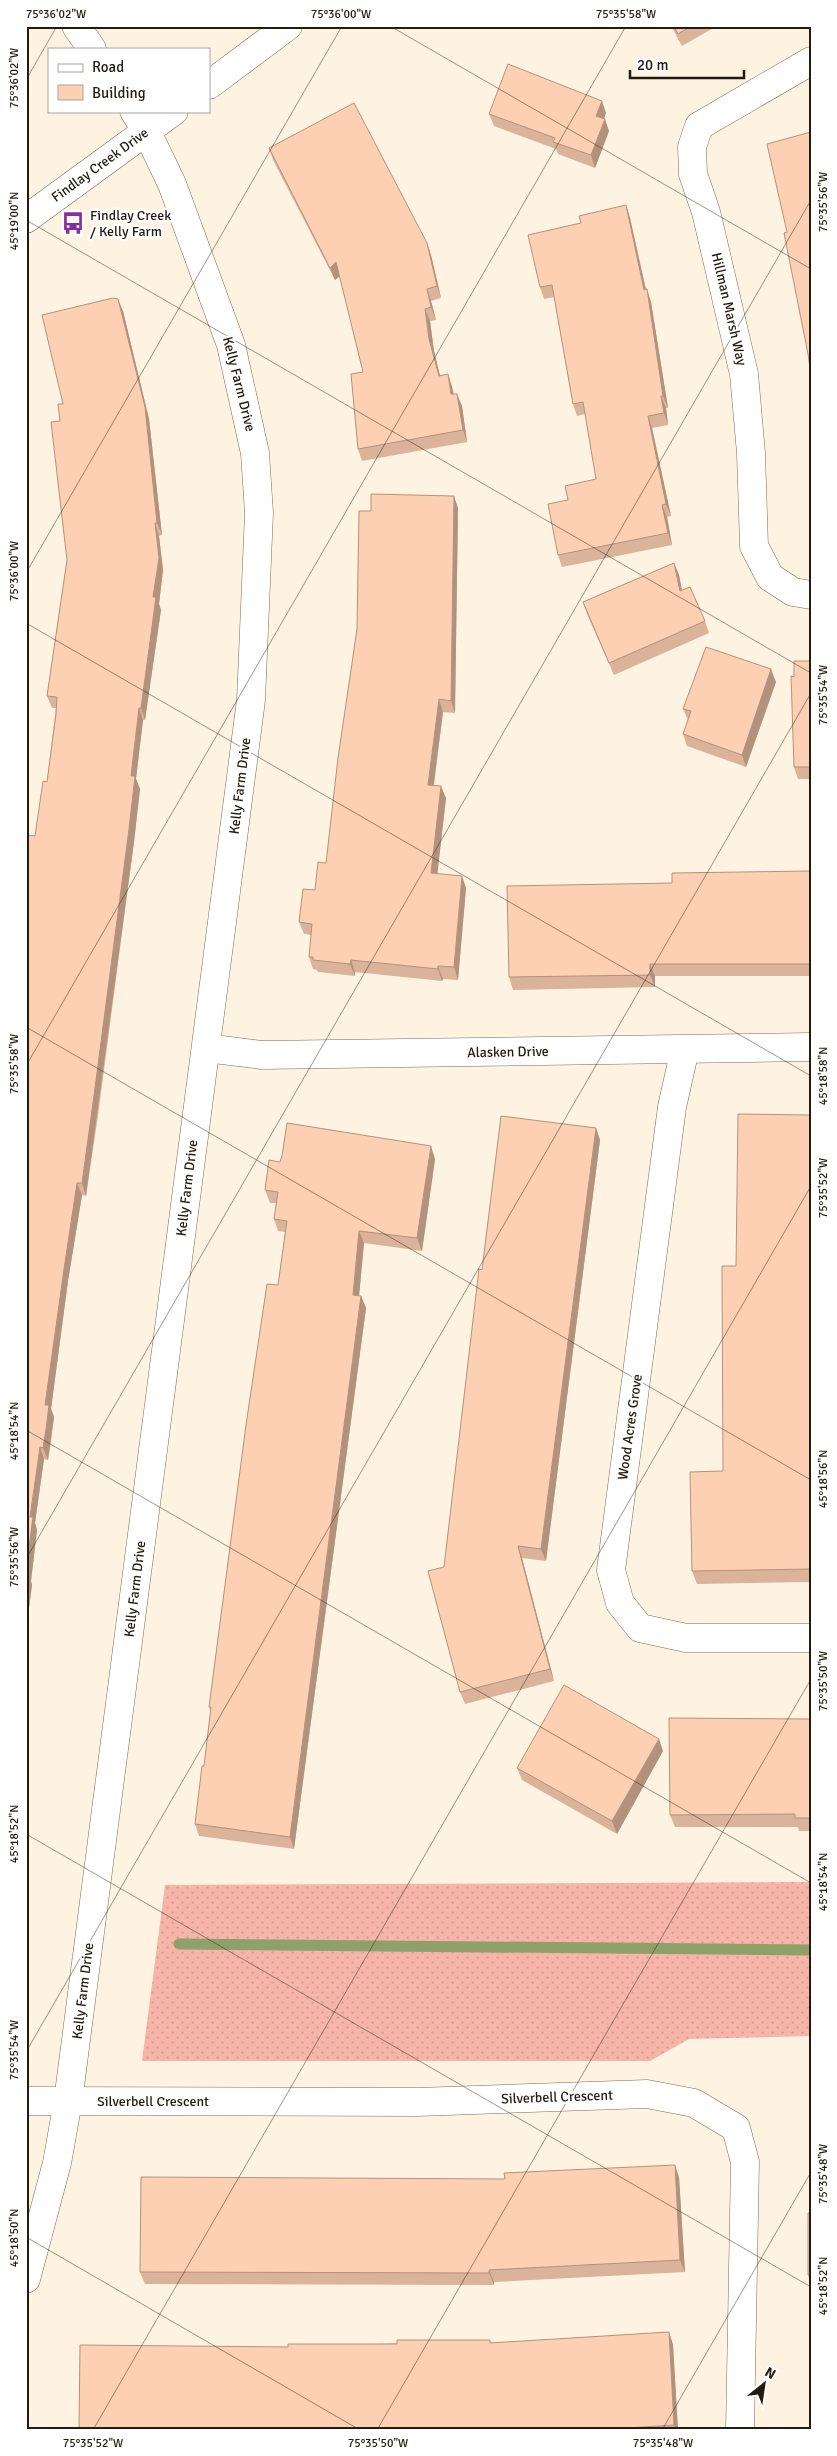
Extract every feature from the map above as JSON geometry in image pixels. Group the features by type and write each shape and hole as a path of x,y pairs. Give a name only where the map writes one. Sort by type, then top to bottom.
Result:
{"street":[{"path":"76,26 91,48"},
{"path":"210,84 288,26"},
{"name":"Hillman Marsh Way","path":"811,61 699,126 692,146 693,174 706,212 744,374 752,452 754,546 770,576 793,592 811,595"},
{"name":"Findlay Creek Drive","path":"26,219 140,121 171,112"},
{"name":"Kelly Farm Drive","path":"26,2279 57,2163 68,2101 251,700 259,486 255,453 231,345 172,184 140,121"},
{"name":"Alasken Drive","path":"206,1048 262,1055 811,1047"},
{"name":"Wood Acres Grove","path":"685,1049 672,1107 611,1570 620,1603 640,1628 686,1638 811,1638"},
{"name":"Silverbell Crescent","path":"26,2101 418,2102 647,2094 694,2103 736,2128 745,2162 740,2430"}],"shaded area":[{"path":"811,1882 811,2036 689,2039 650,2061 142,2061 165,1885"}],"building":[{"path":"674,26 691,26 678,34"},
{"path":"508,64 602,101 596,116 605,119 591,155 553,142 555,138 489,114"},
{"path":"354,103 427,243 437,286 427,289 431,307 425,309 429,339 439,376 448,374 451,394 457,394 463,430 358,449 351,374 363,372 336,262 330,268 269,148"},
{"path":"811,132 811,376 784,233 787,232 767,144"},
{"path":"626,205 644,290 647,289 663,396 661,396 664,413 648,416 666,504 662,505 668,533 558,555 548,504 568,500 565,486 596,479 583,402 573,404 552,285 540,287 528,235 581,223 579,216"},
{"path":"113,298 118,299 145,407 159,558 153,597 156,597 131,776 135,776 129,829 93,1103 82,1183 77,1183 64,1269 45,1405 49,1405 46,1429 43,1448 40,1447 30,1517 33,1517 26,1570 26,835 35,836 43,781 47,782 57,697 47,696 67,560 51,422 60,421 58,404 63,404 42,315"},
{"path":"371,494 454,496 451,701 439,699 428,785 441,786 431,873 462,876 454,967 438,966 438,969 351,960 350,964 313,960 313,957 309,957 312,924 299,922 303,889 315,890 318,862 326,863 338,758 357,629 359,511 371,511"},
{"path":"674,563 680,591 690,587 705,621 609,663 583,602"},
{"path":"706,647 771,669 742,755 683,734 691,711 683,709"},
{"path":"794,661 811,661 811,767 794,767 791,676 794,677"},
{"path":"811,871 811,964 650,964 650,975 509,977 507,886 672,883 672,873"},
{"path":"738,1114 811,1115 811,1569 692,1571 690,1472 723,1471 722,1266 736,1266"},
{"path":"501,1116 596,1128 541,1549 518,1546 550,1669 460,1692 428,1571 444,1567 479,1269 482,1270"},
{"path":"287,1123 431,1146 417,1238 359,1231 353,1295 361,1296 290,1837 195,1824 202,1766 204,1766 211,1707 209,1707 246,1425 267,1284 278,1285 287,1221 274,1219 278,1192 265,1190 269,1160 280,1162"},
{"path":"564,1685 659,1739 612,1821 517,1768"},
{"path":"669,1718 811,1719 811,1818 795,1818 795,1814 670,1815"},
{"path":"675,2165 680,2260 489,2270 489,2273 140,2272 141,2177 505,2179 504,2173"},
{"path":"808,2213 811,2213 811,2275 808,2275"},
{"path":"669,2332 674,2425 597,2430 79,2430 80,2345 288,2347 288,2344 397,2344 397,2340 490,2340 490,2343"}],"waterway":[{"path":"179,1944 811,1950"}],"place":[{"name":"Findlay Creek / Kelly Farm","path":"73,223"}]}
